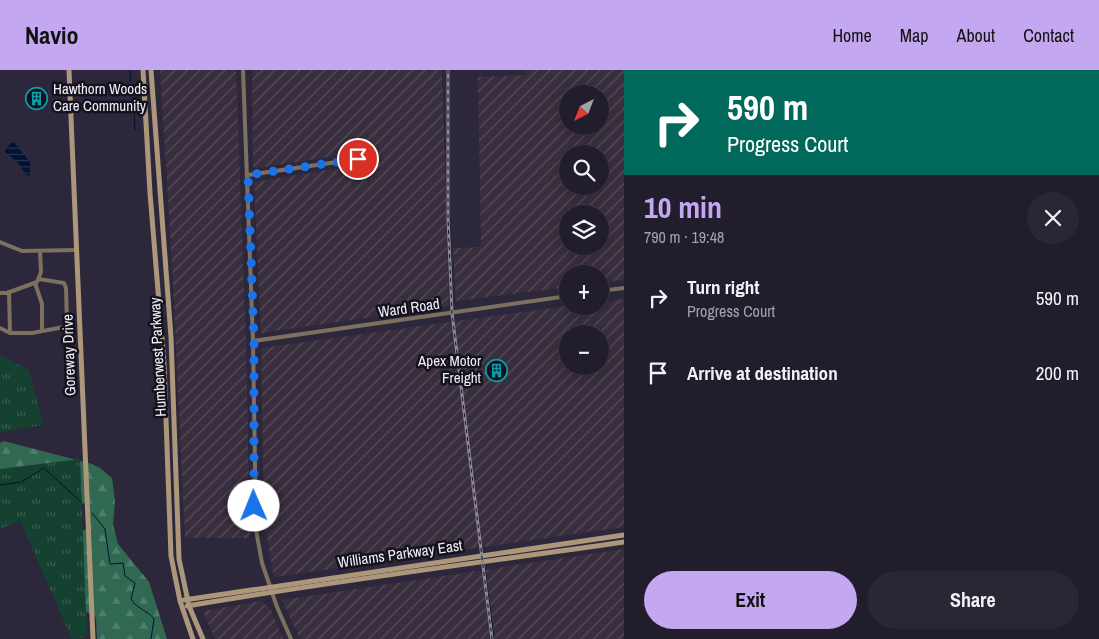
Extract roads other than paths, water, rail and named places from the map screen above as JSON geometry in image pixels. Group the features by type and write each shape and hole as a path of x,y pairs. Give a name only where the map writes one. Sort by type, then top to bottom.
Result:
{"main road":[{"name":"Goreway Drive","path":"69,70 93,639"},
{"name":"Humberwest Parkway","path":"143,70 150,193 164,364 172,556 180,601 193,639"},
{"name":"Humberwest Parkway","path":"151,70 171,336 177,544 187,600 203,639"},
{"name":"Williams Parkway East","path":"180,601 270,586 624,535"},
{"name":"Williams Parkway East","path":"182,607 624,542"}],"street":[{"path":"243,70 254,341 254,504 259,547 272,593 291,639"},
{"path":"248,175 358,159"},
{"path":"0,242 22,251 77,250"},
{"path":"39,279 40,251"},
{"path":"0,293 9,292 34,283 39,279 64,283 66,288 67,324 64,327 17,334 0,328"},
{"path":"34,283 42,304 42,331"},
{"path":"609,290 624,288"},
{"path":"9,292 10,333"},
{"name":"Ward Road","path":"254,341 559,297"}],"water":[{"path":"13,141 30,162 30,176 26,175 19,164 5,152 5,149"}],"waterway":[{"path":"130,70 131,81"},
{"path":"134,105 135,130"},
{"path":"0,485 21,482 44,468 81,502"},
{"path":"92,513 105,529 110,564 123,563 125,576 135,583 131,599 154,619 151,639"},
{"path":"485,569 494,639"}],"railway":[{"path":"448,70 448,218 452,313 492,639"}],"place":[{"name":"Hawthorn Woods Care Community","path":"37,98"},
{"name":"Apex Motor Freight","path":"497,370"}]}
